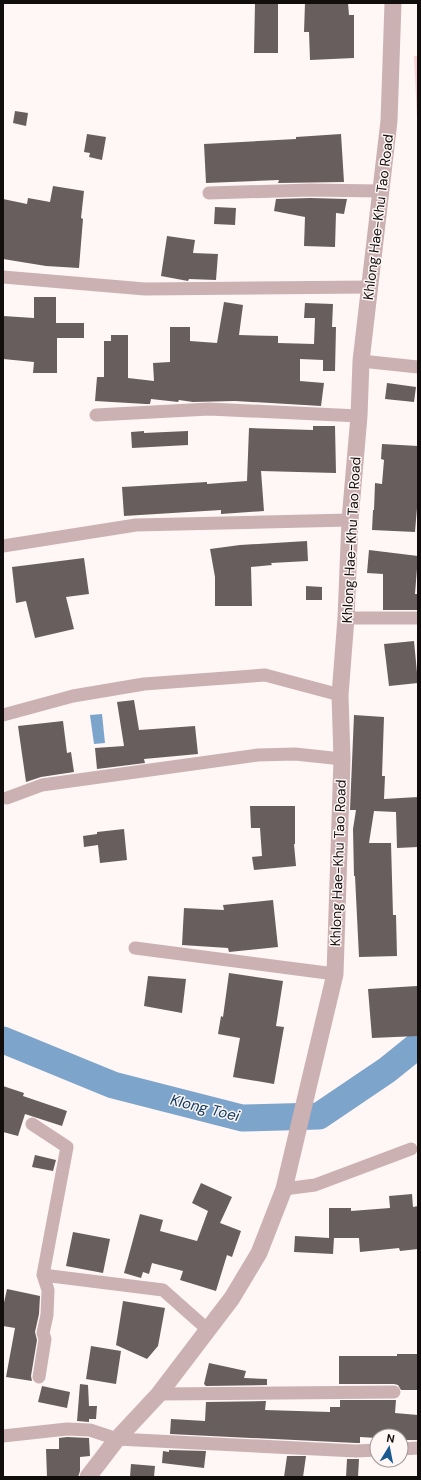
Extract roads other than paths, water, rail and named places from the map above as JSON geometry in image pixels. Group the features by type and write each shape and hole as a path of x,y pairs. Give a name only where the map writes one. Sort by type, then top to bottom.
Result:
{"street":[{"name":"Khlong Hae-Khu Tao Road","path":"88,1477 117,1438 159,1394 232,1298 258,1253 284,1189 335,974 342,759 340,695 346,618 350,520 359,416 361,361 389,121 393,3"},
{"path":"209,194 310,190 380,191"},
{"path":"3,277 145,289 370,287"},
{"path":"361,361 418,367"},
{"path":"96,415 209,409 359,416"},
{"path":"3,546 136,525 350,520"},
{"path":"346,618 418,618"},
{"path":"3,715 73,696 144,684 264,675 340,695"},
{"path":"6,798 42,785 258,754 295,754 342,759"},
{"path":"135,948 335,974"},
{"path":"32,1124 67,1147 43,1275 48,1290 47,1314 44,1333 45,1340 39,1377"},
{"path":"284,1189 315,1185 410,1149"},
{"path":"43,1275 163,1290 207,1329"},
{"path":"159,1394 394,1392"},
{"path":"3,1436 67,1430 90,1430 117,1438 356,1451 369,1450"}],"water":[{"path":"102,714 105,743 94,744 90,715"}],"waterway":[{"name":"Klong Toei","path":"3,1040 113,1085 242,1118 319,1116 387,1070 418,1045"}]}
